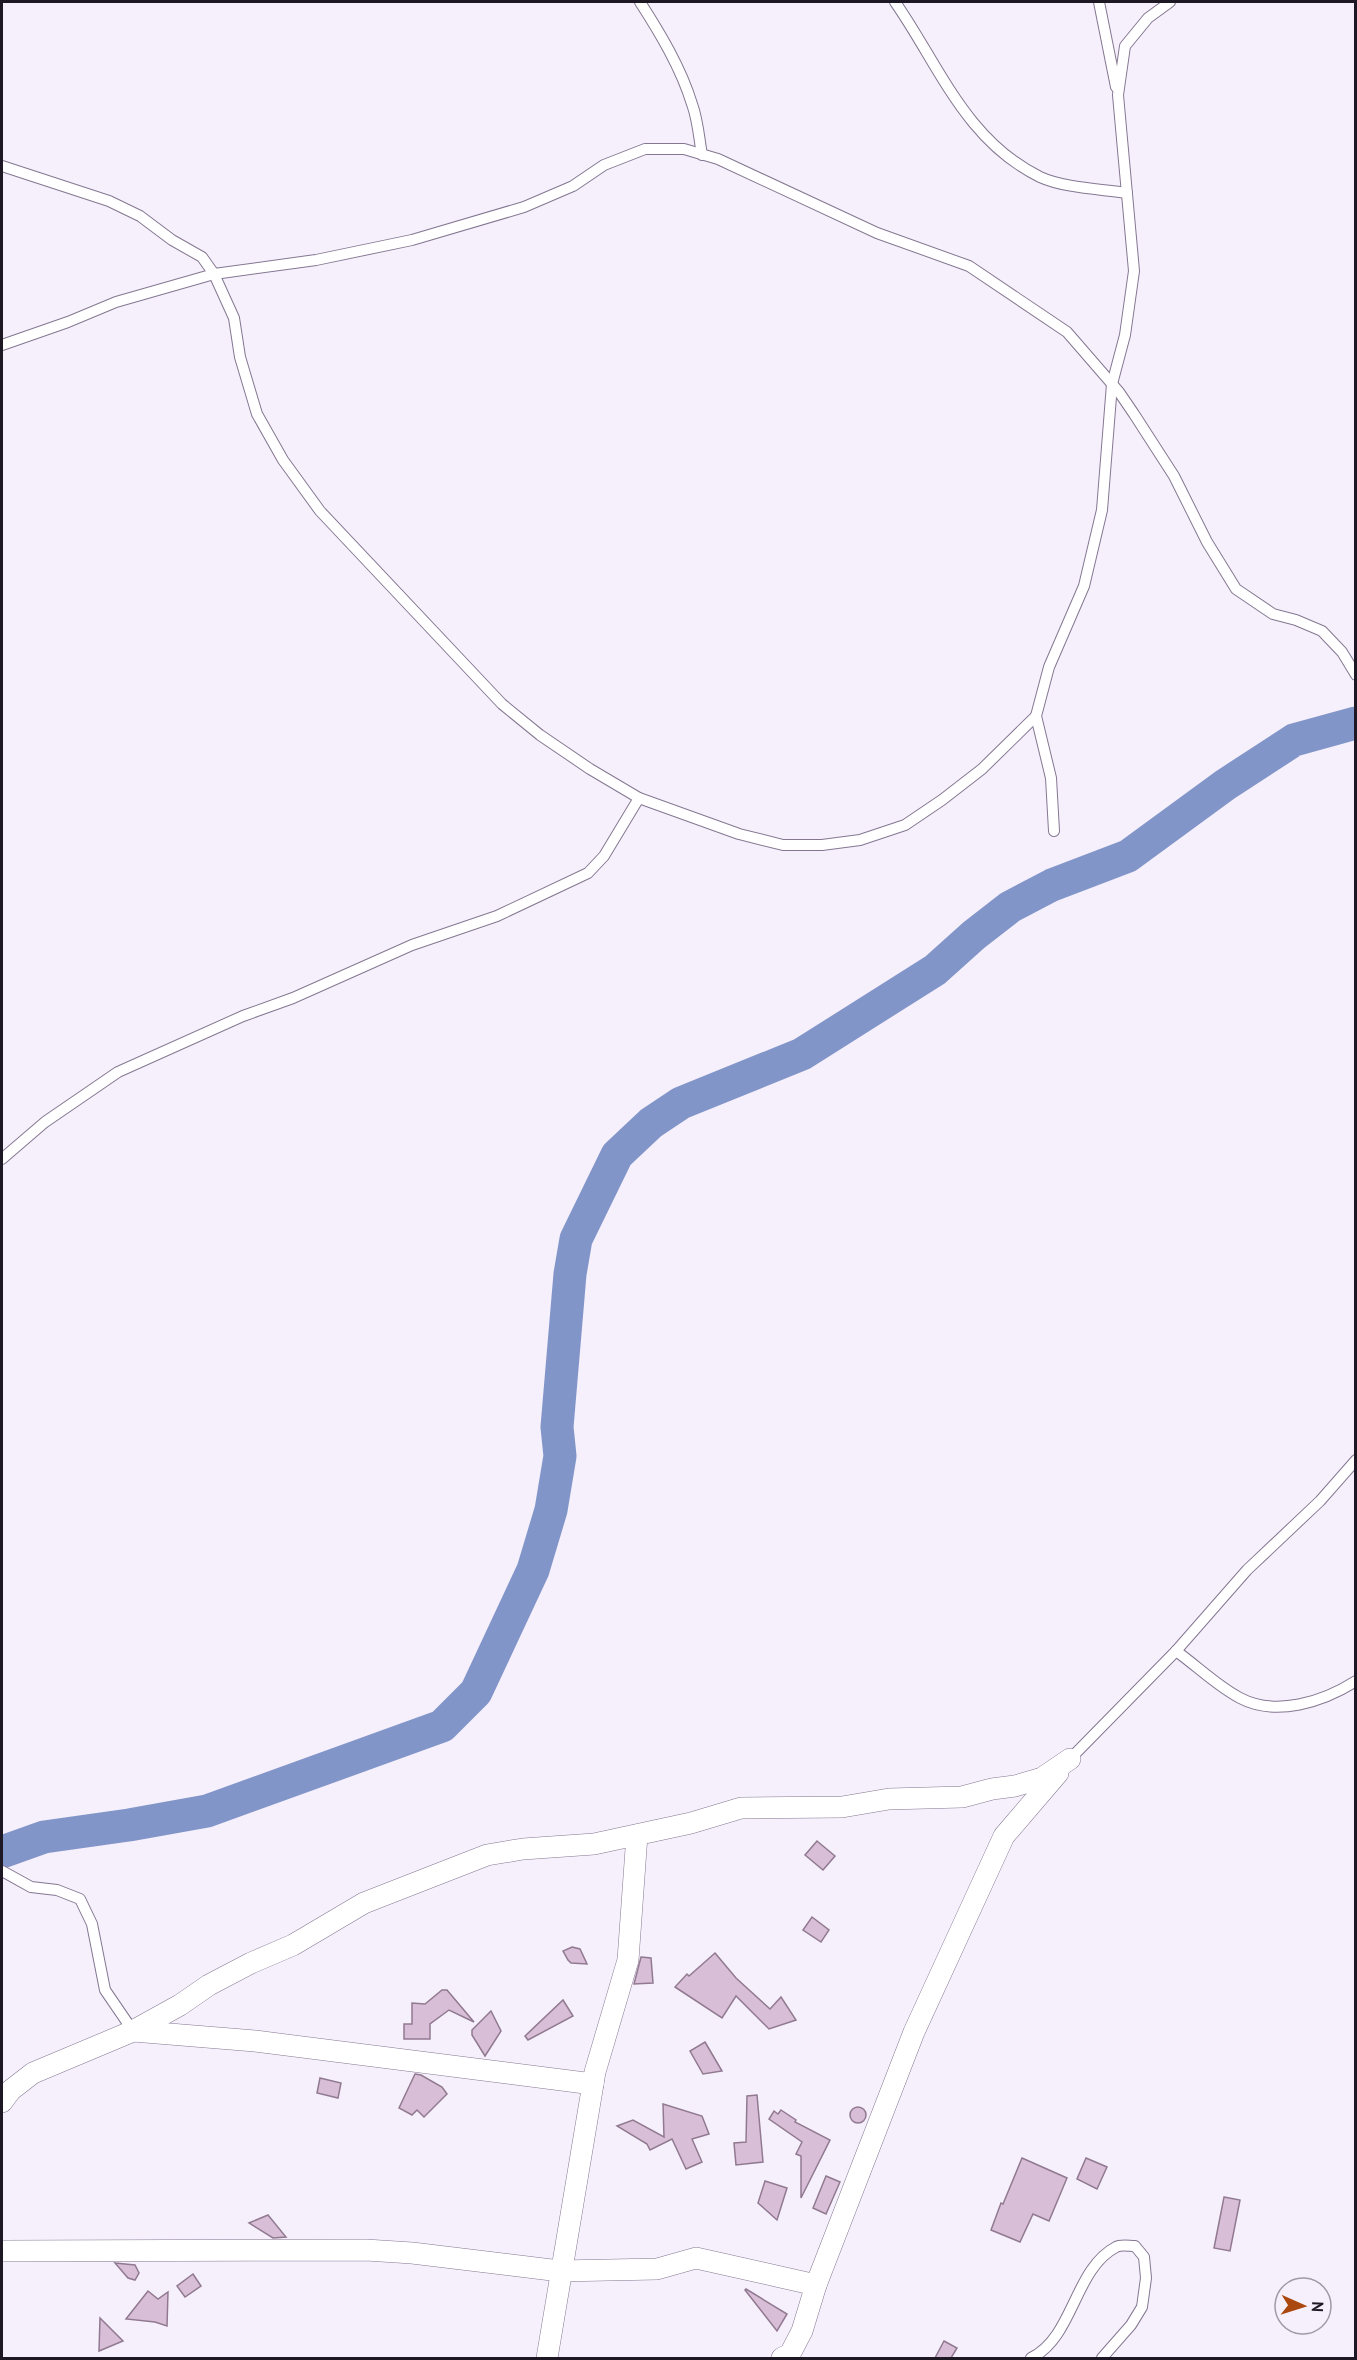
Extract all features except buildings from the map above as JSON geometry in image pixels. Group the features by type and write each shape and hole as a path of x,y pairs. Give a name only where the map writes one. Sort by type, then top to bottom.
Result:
{"street":[{"path":"2,2102 11,2090 33,2073 133,2031 180,2005 209,1985 251,1963 293,1945 364,1903 487,1855 523,1849 594,1844 691,1823 741,1808 842,1807 889,1799 962,1797 1042,1778 1070,1759"},
{"path":"782,2358 790,2354 802,2331 816,2284 914,2032 1004,1836 1070,1759"},
{"path":"547,2358 593,2084 628,1960 637,1835"},
{"path":"133,2031 255,2041 593,2084"},
{"path":"2,2251 366,2250 412,2253 560,2271 657,2270 696,2258 816,2284"}],"lane":[{"path":"640,2 653,21 682,78 693,106 702,154"},
{"path":"895,2 949,91 978,129 1009,158 1042,178 1126,193"},
{"path":"1054,831 1051,778 1036,716 1049,667 1084,586 1102,510 1112,384 1125,335 1134,271 1118,95 1099,2"},
{"path":"1118,95 1125,46 1148,18 1170,2"},
{"path":"2,345 116,302 214,274 316,260 412,240 524,207 573,186 603,165 645,149 684,149 718,159 877,233 969,266 1067,332 1112,384 1174,476 1207,542 1236,589 1273,614 1296,620 1322,632 1342,652 1356,675"},
{"path":"2,166 84,192 140,216 172,240 202,257 214,274 234,318 240,357 257,414 284,460 320,512 502,704 540,735 590,769 639,798 739,834 783,845 822,845 860,840 904,825 942,800 982,769 1036,716"},
{"path":"2,1159 45,1122 118,1072 243,1016 293,998 412,945 497,916 588,873 604,856 639,798"},
{"path":"1070,1759 1176,1651 1247,1570 1320,1501 1356,1460"},
{"path":"1176,1651 1239,1697 1258,1705 1301,1705 1356,1681"},
{"path":"2,1871 31,1887 57,1890 80,1899 92,1924 105,1990 133,2031"},
{"path":"1036,2356 1054,2338 1077,2295 1105,2255 1118,2245 1135,2246 1144,2257 1146,2278 1142,2307 1131,2325 1102,2358"},
{"path":"1036,2356 1052,2358"}],"waterway":[{"path":"2,1852 44,1837 207,1811 442,1726 476,1692 533,1570 551,1510 560,1456 557,1427 570,1274 576,1239 617,1155 651,1123 681,1103 802,1054 935,970 1010,907 1052,885 1128,856 1225,785 1294,740 1356,723"}]}
